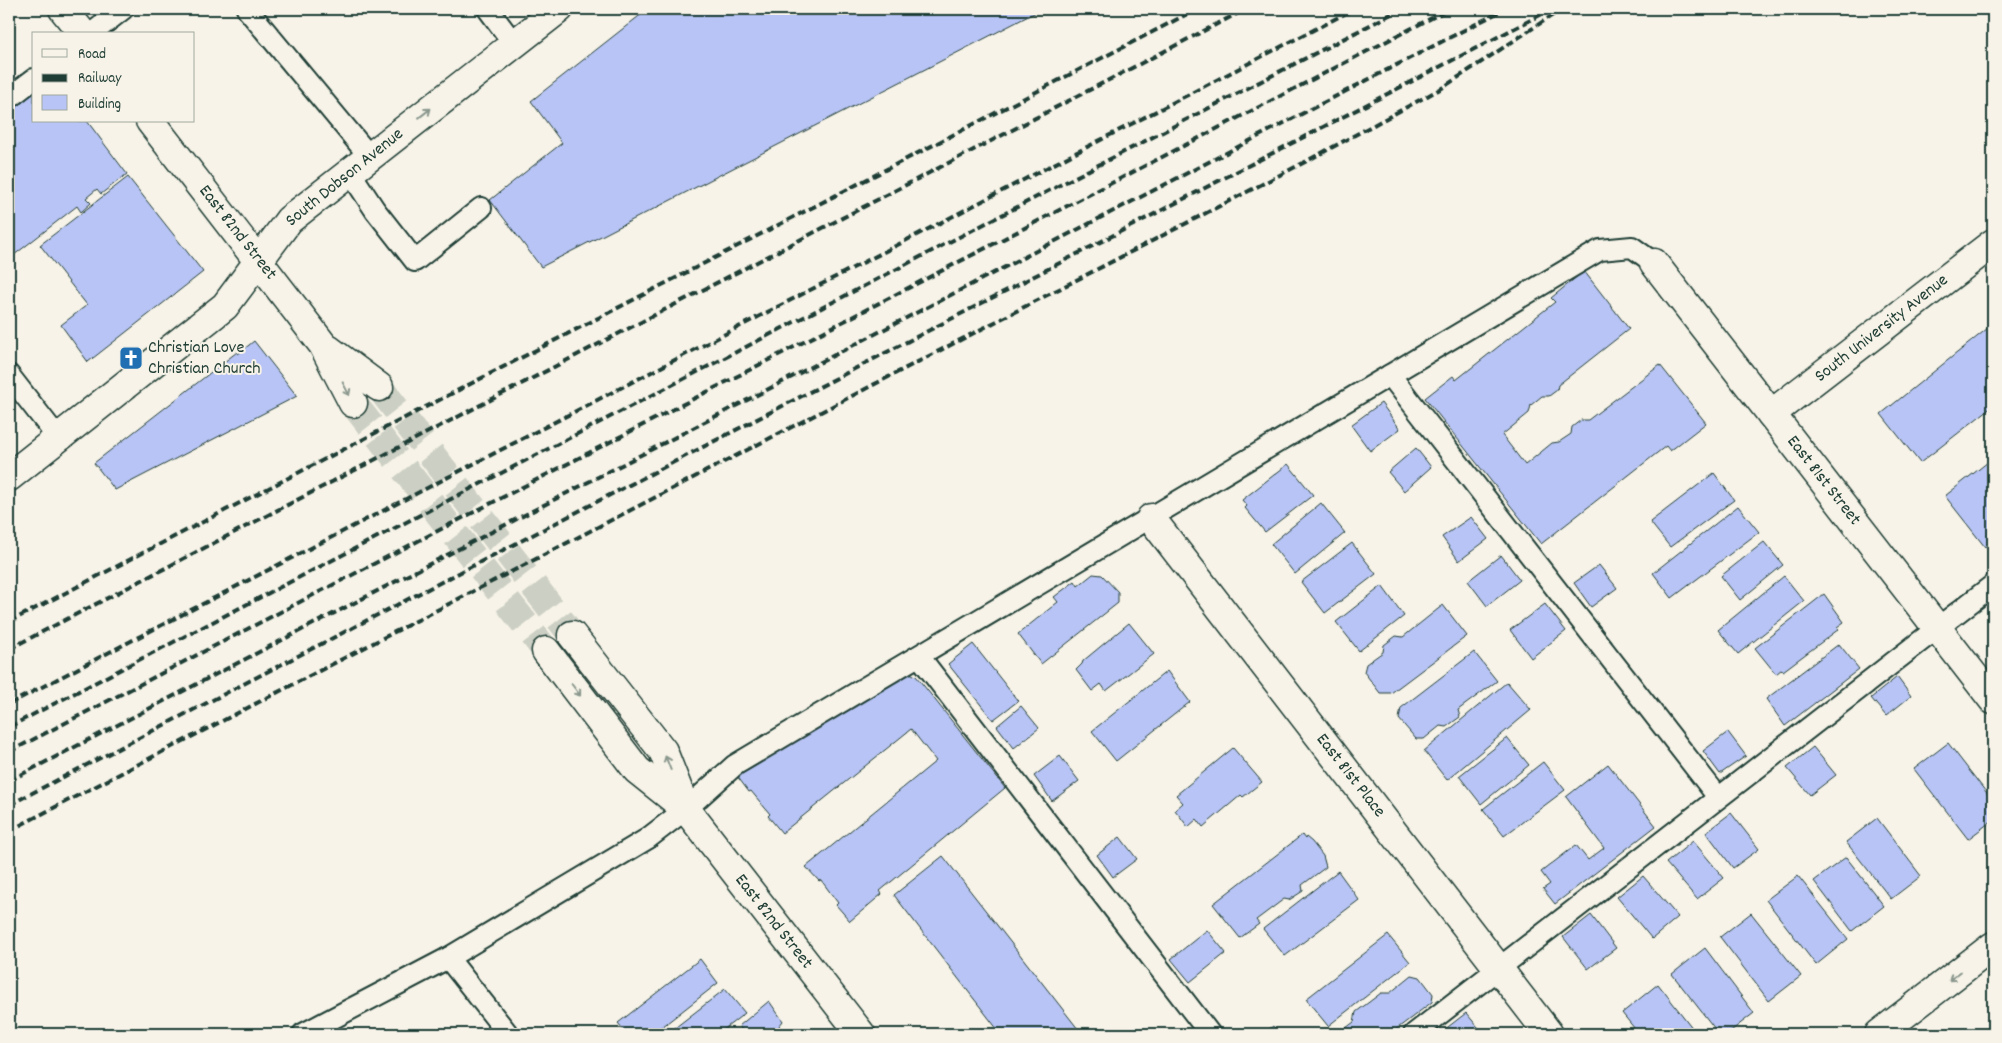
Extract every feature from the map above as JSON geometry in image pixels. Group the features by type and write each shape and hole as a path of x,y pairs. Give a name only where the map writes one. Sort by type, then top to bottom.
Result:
{"street":[{"path":"63,9 81,32"},
{"name":"South Dobson Avenue","path":"9,477 225,306 290,220 559,9"},
{"name":"East 82nd Street","path":"151,122 323,345 353,403"},
{"name":"South University Avenue","path":"1771,414 1993,243"},
{"name":"East 81st Street","path":"1654,262 1993,700"},
{"name":"East 82nd Street","path":"323,345 379,387"},
{"name":"East 81st Place","path":"1151,518 1549,1034"},
{"name":"East 82nd Street","path":"572,635 663,751 686,809"},
{"name":"East 82nd Street","path":"546,651 638,770 686,809 861,1034"},
{"path":"1879,1034 1993,946"}],"lane":[{"path":"94,32 123,9"},
{"path":"247,9 360,165 375,210 415,260 481,208"},
{"path":"488,9 514,44"},
{"path":"9,98 32,81"},
{"path":"303,1034 448,958 647,839 686,809 735,765 1600,250 1632,247 1654,262"},
{"path":"9,375 58,438"},
{"path":"1390,375 1718,798"},
{"path":"1414,1034 1993,585"},
{"path":"919,656 1210,1034"},
{"path":"448,958 508,1034"}],"building":[{"path":"648,9 1042,9 541,267 490,200 562,143 531,101"},
{"path":"32,95 32,122 88,122 127,174 101,194 97,189 86,198 91,203 81,212 77,206 9,259 9,113"},
{"path":"128,177 203,272 88,362 61,325 87,305 40,245"},
{"path":"1584,271 1629,329 1558,385 1557,390 1549,396 1542,396 1531,405 1529,413 1502,435 1525,465 1552,443 1559,442 1571,434 1572,427 1581,420 1588,420 1660,365 1706,423 1670,451 1666,446 1541,544 1425,398 1453,376 1456,380 1555,302 1551,298"},
{"path":"1993,324 1993,406 1920,463 1881,414"},
{"path":"254,341 297,396 115,490 94,463 237,352 238,354"},
{"path":"1381,403 1400,429 1370,451 1351,425"},
{"path":"1416,448 1431,467 1404,491 1388,472"},
{"path":"1993,458 1993,540 1985,547 1945,496"},
{"path":"1288,464 1313,495 1265,532 1245,508 1247,506 1242,500"},
{"path":"1714,473 1734,500 1670,547 1650,522"},
{"path":"1321,503 1345,533 1295,574 1271,544"},
{"path":"1738,506 1759,532 1672,598 1653,573"},
{"path":"1471,517 1488,539 1459,561 1442,537"},
{"path":"1764,542 1783,565 1740,600 1721,576"},
{"path":"1352,543 1376,574 1325,613 1301,582"},
{"path":"1501,555 1520,580 1487,606 1468,581"},
{"path":"1599,565 1617,588 1591,607 1574,583"},
{"path":"1093,574 1102,575 1118,592 1118,603 1041,664 1018,634 1058,602 1054,597 1075,581 1078,586"},
{"path":"1784,576 1804,601 1738,654 1718,630"},
{"path":"1382,586 1404,616 1359,651 1336,622"},
{"path":"1824,594 1844,622 1837,627 1839,629 1783,671 1782,669 1776,674 1755,648"},
{"path":"1545,604 1566,631 1531,658 1510,630"},
{"path":"1443,605 1467,636 1391,693 1380,693 1364,672 1366,664 1383,652 1384,645 1396,636 1403,637"},
{"path":"1129,623 1154,654 1106,691 1101,684 1092,691 1076,670 1083,661"},
{"path":"973,644 1018,701 993,720 948,664"},
{"path":"1839,644 1859,669 1785,726 1766,699"},
{"path":"1474,652 1497,681 1458,710 1460,717 1446,727 1440,726 1424,739 1416,739 1399,719 1401,708"},
{"path":"906,671 916,676 1005,788 880,891 882,894 850,921 836,905 838,903 821,880 819,881 806,867 936,761 911,729 782,833 768,816 770,814 737,776"},
{"path":"1167,671 1190,702 1116,761 1092,731"},
{"path":"1897,677 1911,696 1886,716 1871,698"},
{"path":"1507,682 1531,710 1447,780 1424,751"},
{"path":"1021,706 1039,728 1014,748 997,726"},
{"path":"1728,732 1746,756 1720,774 1703,751"},
{"path":"1507,738 1529,765 1481,804 1459,776"},
{"path":"1948,743 1993,801 1993,820 1968,839 1914,769"},
{"path":"1813,747 1836,775 1810,795 1787,768"},
{"path":"1233,748 1262,782 1243,797 1241,795 1203,827 1197,819 1188,827 1175,810 1183,803 1176,795"},
{"path":"1060,756 1079,781 1052,801 1034,776"},
{"path":"1543,762 1565,790 1504,836 1483,809"},
{"path":"1608,764 1656,826 1555,904 1543,889 1550,884 1541,872 1576,845 1588,860 1604,848 1566,797"},
{"path":"1731,813 1759,849 1733,868 1706,832"},
{"path":"1877,818 1921,876 1891,899 1846,842"},
{"path":"1302,835 1305,839 1306,837 1312,842 1323,856 1326,867 1302,885 1303,891 1289,900 1284,899 1256,920 1259,924 1240,938 1213,904"},
{"path":"1120,837 1137,859 1113,877 1097,855"},
{"path":"1693,841 1724,878 1697,899 1666,863"},
{"path":"943,856 1082,1034 1001,1034 894,895"},
{"path":"1846,857 1884,906 1852,931 1814,881"},
{"path":"1338,871 1359,900 1285,956 1263,929"},
{"path":"1643,876 1678,917 1652,939 1617,897"},
{"path":"1798,876 1848,939 1816,965 1766,900"},
{"path":"1751,913 1801,976 1769,1001 1720,937"},
{"path":"1591,915 1616,948 1588,969 1563,937"},
{"path":"1207,930 1226,953 1190,982 1171,959"},
{"path":"1388,935 1410,962 1328,1026 1306,999"},
{"path":"1705,948 1754,1013 1727,1034 1719,1034 1672,974"},
{"path":"700,959 718,983 653,1034 627,1034 618,1023"},
{"path":"1412,975 1420,977 1433,994 1432,1002 1390,1034 1338,1034 1354,1022 1356,1012 1381,993 1390,993"},
{"path":"1658,984 1697,1034 1639,1034 1622,1013"},
{"path":"725,989 745,1013 718,1034 667,1034"},
{"path":"769,1001 783,1021 779,1026 785,1034 745,1034 739,1026"},
{"path":"1466,1013 1484,1034 1439,1034"},
{"path":"1273,1026 1280,1034 1263,1034"}],"tunnel":[{"path":"379,387 572,635"},
{"path":"353,403 546,651"}],"railway":[{"path":"9,622 1197,9"},
{"path":"9,649 1246,9"},
{"path":"9,704 1354,9"},
{"path":"9,727 1401,9"},
{"path":"9,752 1449,9"},
{"path":"9,781 1505,9"},
{"path":"9,831 1305,162 1442,88 1562,9"},
{"path":"9,805 1550,10"}],"place":[{"name":"Christian Love Christian Church","path":"131,358"}]}
